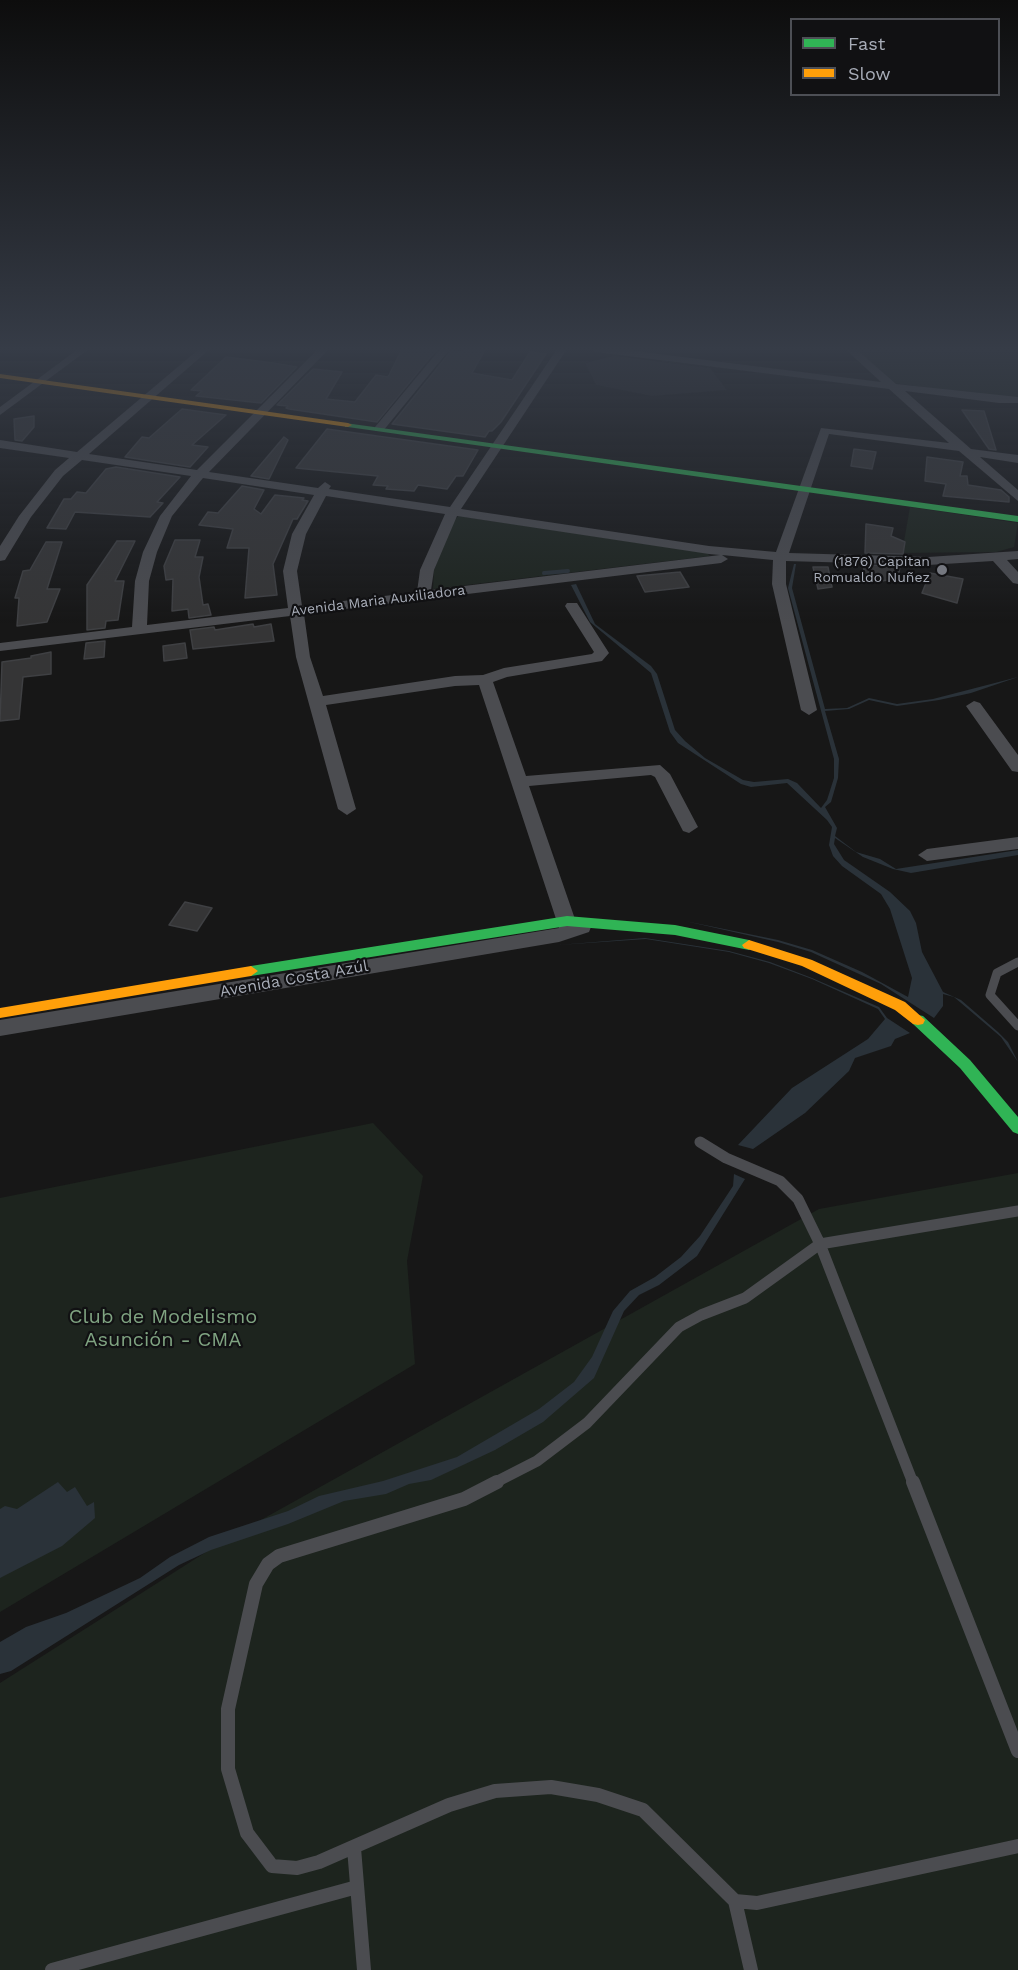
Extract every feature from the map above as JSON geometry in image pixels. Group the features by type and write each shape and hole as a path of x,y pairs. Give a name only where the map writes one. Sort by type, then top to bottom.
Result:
{"street":[{"path":"21,441 84,453 455,509 699,549 782,557 928,561 1018,555"},
{"path":"0,557 5,540 41,494 98,441"},
{"path":"138,630 142,581 150,552 166,516 203,471 233,441"},
{"path":"462,441 1018,519"},
{"path":"423,595 430,562 455,509 500,441"},
{"path":"809,710 779,584 778,566 807,490 822,441"},
{"path":"901,441 1018,459"},
{"path":"954,441 1018,497"},
{"path":"0,444 84,453"},
{"path":"323,489 299,534 293,555 290,580 303,657 346,809"},
{"name":"Avenida Maria Auxiliadora","path":"0,647 755,555"},
{"path":"998,558 1018,580"},
{"path":"316,702 455,681 485,680 504,673 597,658 602,653 572,606"},
{"path":"485,680 520,782 575,926"},
{"path":"974,706 1018,767"},
{"path":"520,782 654,769 662,774 689,827"},
{"path":"927,855 1018,843"},
{"name":"Avenida Costa Azúl","path":"0,1028 149,996 575,926 675,930 743,943 807,963 900,1006 941,1039 988,1090 1018,1128"},
{"name":"Avenida Costa Azúl","path":"0,1013 149,996"}],"lane":[{"path":"1018,962 997,973 990,995 1018,1026"},
{"path":"700,1142 726,1158 780,1181 798,1199 820,1244 1018,1751"},
{"path":"751,1970 735,1901 643,1810 598,1794 551,1787 495,1791 449,1805 354,1848 297,1868 272,1866 247,1833 228,1769 228,1709 256,1584 267,1564 279,1556 464,1499 537,1461 587,1423 679,1327 745,1298 820,1244 1018,1211"},
{"path":"735,1901 758,1903 1018,1846"},
{"path":"354,1848 364,1970"},
{"path":"52,1970 357,1887"}],"green space":[{"path":"910,507 1018,523 1014,547 996,552 902,553"},
{"path":"459,516 707,553 710,556 433,589 434,570 455,519"},
{"name":"Club de Modelismo Asunción - CMA","path":"373,1123 423,1176 407,1261 415,1364 0,1612 0,1198"},
{"path":"1018,1173 1018,1970 0,1970 0,1683 225,1540 819,1209"}],"shaded area":[{"path":"794,564 796,564 792,588 825,709 847,708 869,698 897,704 933,699 1018,677 971,693 939,700 897,706 869,700 849,709 825,711 839,759 838,778 831,802 825,807 837,828 835,836 856,852 880,859 896,869 1018,850 1018,855 911,873 893,869 863,857 835,838 834,844 844,860 890,892 910,911 916,923 922,952 943,992 961,1000 998,1032 1008,1042 1018,1062 1001,1037 954,997 943,994 943,1006 934,1018 881,984 811,952 778,942 685,921 778,940 812,950 862,972 908,997 912,978 890,909 881,894 842,866 833,856 829,845 832,827 827,820 787,783 751,787 741,784 678,743 670,732 651,673 590,622 571,585 576,584 595,624 651,666 657,674 675,730 685,741 705,758 743,780 754,782 788,779 797,783 821,808 827,800 834,778 834,759 788,588"},
{"path":"645,938 729,951 770,962 812,978 879,1007 887,1018 910,1033 895,1039 891,1046 855,1058 849,1071 805,1113 753,1149 738,1145 792,1088 868,1039 885,1019 878,1009 812,979 769,963 729,952 646,939 558,945"},
{"path":"734,1174 745,1179 697,1256 659,1285 639,1295 624,1311 594,1378 543,1422 495,1450 431,1480 409,1484 386,1494 344,1501 288,1524 211,1550 179,1565 11,1671 0,1674 0,1642 26,1627 66,1613 140,1578 170,1557 209,1537 288,1511 319,1496 383,1481 457,1457 539,1409 574,1382 592,1357 613,1311 630,1291 655,1277 681,1257 700,1236 733,1186"},
{"path":"58,1482 67,1492 75,1487 87,1506 94,1502 95,1518 62,1546 0,1578 0,1509 5,1506 17,1509"}],"building":[{"path":"139,441 197,441 192,445 208,447 190,467 125,457"},
{"path":"281,441 288,441 269,479 251,476"},
{"path":"318,441 413,441 478,450 463,476 456,476 447,489 418,485 414,491 386,489 388,486 373,485 378,476 296,468"},
{"path":"983,441 993,441 996,450 989,449"},
{"path":"854,449 876,452 872,469 851,466"},
{"path":"927,457 963,462 960,476 967,476 968,485 1001,490 1009,497 1009,502 943,496 946,484 925,481"},
{"path":"116,467 180,477 157,502 163,503 150,517 75,512 66,529 47,528 64,499 71,499 77,492 86,493 106,469"},
{"path":"242,486 264,490 254,509 261,514 275,495 304,498 302,500 308,501 297,519 293,519 273,564 277,595 245,598 249,548 227,548 233,529 199,525 208,512 218,513"},
{"path":"866,524 893,528 891,536 905,542 903,554 865,553"},
{"path":"175,540 200,540 195,557 203,557 199,577 203,605 208,604 211,615 189,618 188,609 172,611 173,579 166,580 164,566"},
{"path":"117,541 135,541 115,581 124,581 118,620 106,621 105,628 87,630 87,585"},
{"path":"46,542 62,542 47,589 60,589 47,622 17,626 19,598 15,598 23,571 30,570"},
{"path":"864,565 900,566 898,579 863,583"},
{"path":"813,567 828,567 832,587 818,589"},
{"path":"680,572 689,587 645,592 637,576"},
{"path":"930,573 963,579 957,603 922,593"},
{"path":"253,624 254,627 271,624 274,641 193,649 190,630 214,627 215,630"},
{"path":"105,641 104,657 84,659 86,643"},
{"path":"185,643 187,658 164,661 163,646"},
{"path":"51,652 51,674 23,677 19,719 0,721 2,662 31,658 31,656"},
{"path":"185,902 212,908 197,931 169,925"}],"waterway":[{"path":"544,573 568,571"}],"traffic: fast":[{"path":"462,441 1018,519"},
{"path":"251,971 567,921 675,930 749,945"},
{"path":"918,1020 965,1064 1018,1128"}],"traffic: slow":[{"path":"749,945 807,963 900,1006 918,1020"},
{"path":"0,1013 251,971"}],"place":[{"name":"(1876) Capitan Romualdo Nuñez","path":"942,570"}]}
